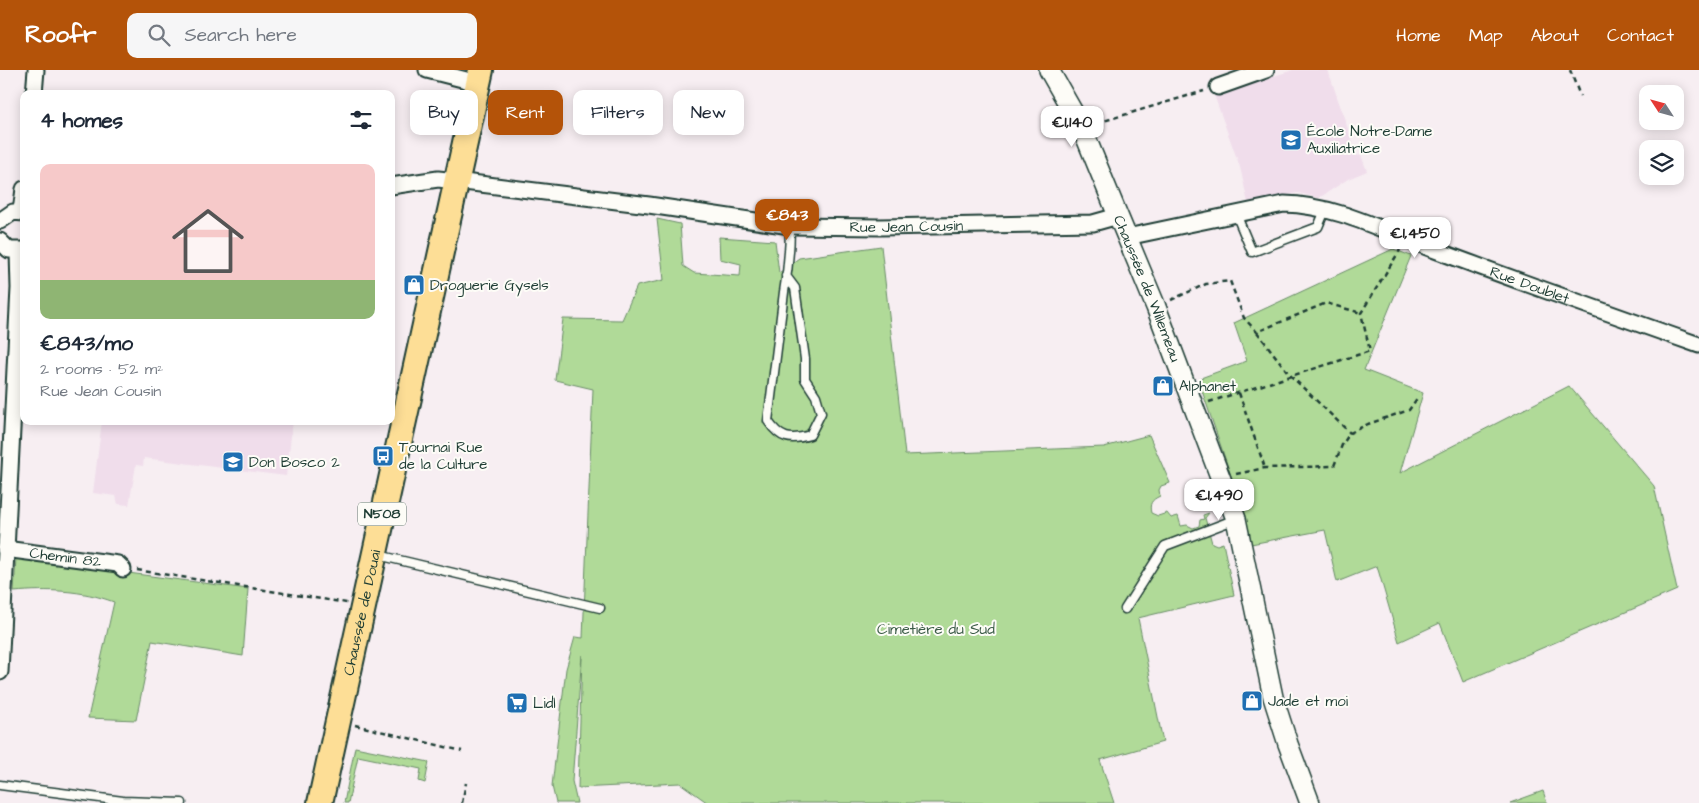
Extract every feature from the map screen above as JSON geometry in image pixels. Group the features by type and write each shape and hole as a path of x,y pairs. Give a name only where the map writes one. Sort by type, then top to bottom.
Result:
{"main road":[{"name":"Chaussée de Douai","path":"320,803 480,77"}],"street":[{"path":"34,90 36,70"},
{"path":"427,70 480,77"},
{"name":"Chaussée de Willemeau","path":"1049,70 1082,128 1156,307 1236,519 1273,697 1310,803"},
{"path":"1218,87 1266,70"},
{"name":"Rue Jean Cousin","path":"395,185 438,179 649,205 790,226 880,227 1093,223 1118,216"},
{"name":"Rue Doublet","path":"1127,237 1284,204 1326,208 1407,240 1699,345"},
{"path":"1,218 13,212 20,212"},
{"path":"0,241 9,250 20,251"},
{"path":"0,672 20,270"},
{"name":"Chemin 82","path":"5,549 118,564 123,568"}],"lane":[{"path":"1236,214 1252,252 1318,227 1326,208"},
{"path":"786,276 795,288 805,359 805,379 816,396 821,413 810,435 794,440 776,432 768,421 786,276 790,226"},
{"path":"1125,609 1165,546 1236,519"},
{"path":"374,554 600,608"},
{"path":"0,785 123,801 182,803"}],"path":[{"path":"1570,70 1580,96"},
{"path":"1082,128 1218,87"},
{"path":"1194,406 1370,351 1361,312 1407,240"},
{"path":"1156,307 1206,284 1230,281 1244,318 1290,375 1350,433"},
{"path":"1257,332 1326,303 1361,312"},
{"path":"1239,393 1265,468"},
{"path":"1219,477 1265,468 1334,466 1342,445 1350,433 1368,424 1409,410 1418,398"},
{"path":"123,568 362,606"},
{"path":"338,721 462,751"},
{"path":"462,803 466,783"}],"shaded area":[{"name":"École Notre-Dame Auxiliatrice","path":"1293,70 1328,70 1357,156 1361,155 1367,171 1348,179 1319,198 1298,193 1248,203 1240,167 1214,95"},
{"name":"Don Bosco 2","path":"102,425 292,425 286,476 144,458 143,466 136,465 129,505 118,504 116,496 93,493"}],"green space":[{"name":"Cimetière du Sud","path":"657,219 680,224 683,266 694,273 740,276 741,264 720,259 719,237 775,241 779,273 799,258 881,246 905,455 1104,447 1149,435 1170,483 1161,486 1159,490 1160,496 1153,501 1150,507 1151,513 1158,516 1167,513 1171,518 1178,516 1181,526 1187,525 1193,528 1199,526 1200,520 1204,519 1203,515 1209,513 1205,518 1212,543 1217,545 1223,543 1234,595 1138,618 1163,742 1100,760 1114,803 708,803 680,783 578,788 582,655 572,781 577,803 556,803 552,786 566,669 575,637 583,638 593,389 555,380 563,319 622,320 637,286 664,280"},
{"path":"1393,249 1411,256 1364,370 1423,393 1400,473 1569,386 1654,486 1677,590 1463,682 1440,623 1399,642 1377,566 1337,582 1325,530 1251,544 1244,514 1198,379 1247,361 1234,323"},
{"path":"16,558 248,589 243,656 152,641 136,720 88,718 114,602 90,595 65,591 14,592"},
{"path":"355,747 429,762 425,783 419,781 421,769 358,756 348,803 344,803"},
{"path":"1543,791 1547,803 1510,803"}],"place":[{"name":"École Notre-Dame Auxiliatrice","path":"1291,140"},
{"name":"Droguerie Gysels","path":"414,285"},
{"name":"Alphanet","path":"1163,386"},
{"name":"Tournai Rue de la Culture","path":"383,456"},
{"name":"Don Bosco 2","path":"233,462"},
{"name":"Jade et moi","path":"1252,701"},
{"name":"Lidl","path":"517,703"}]}
